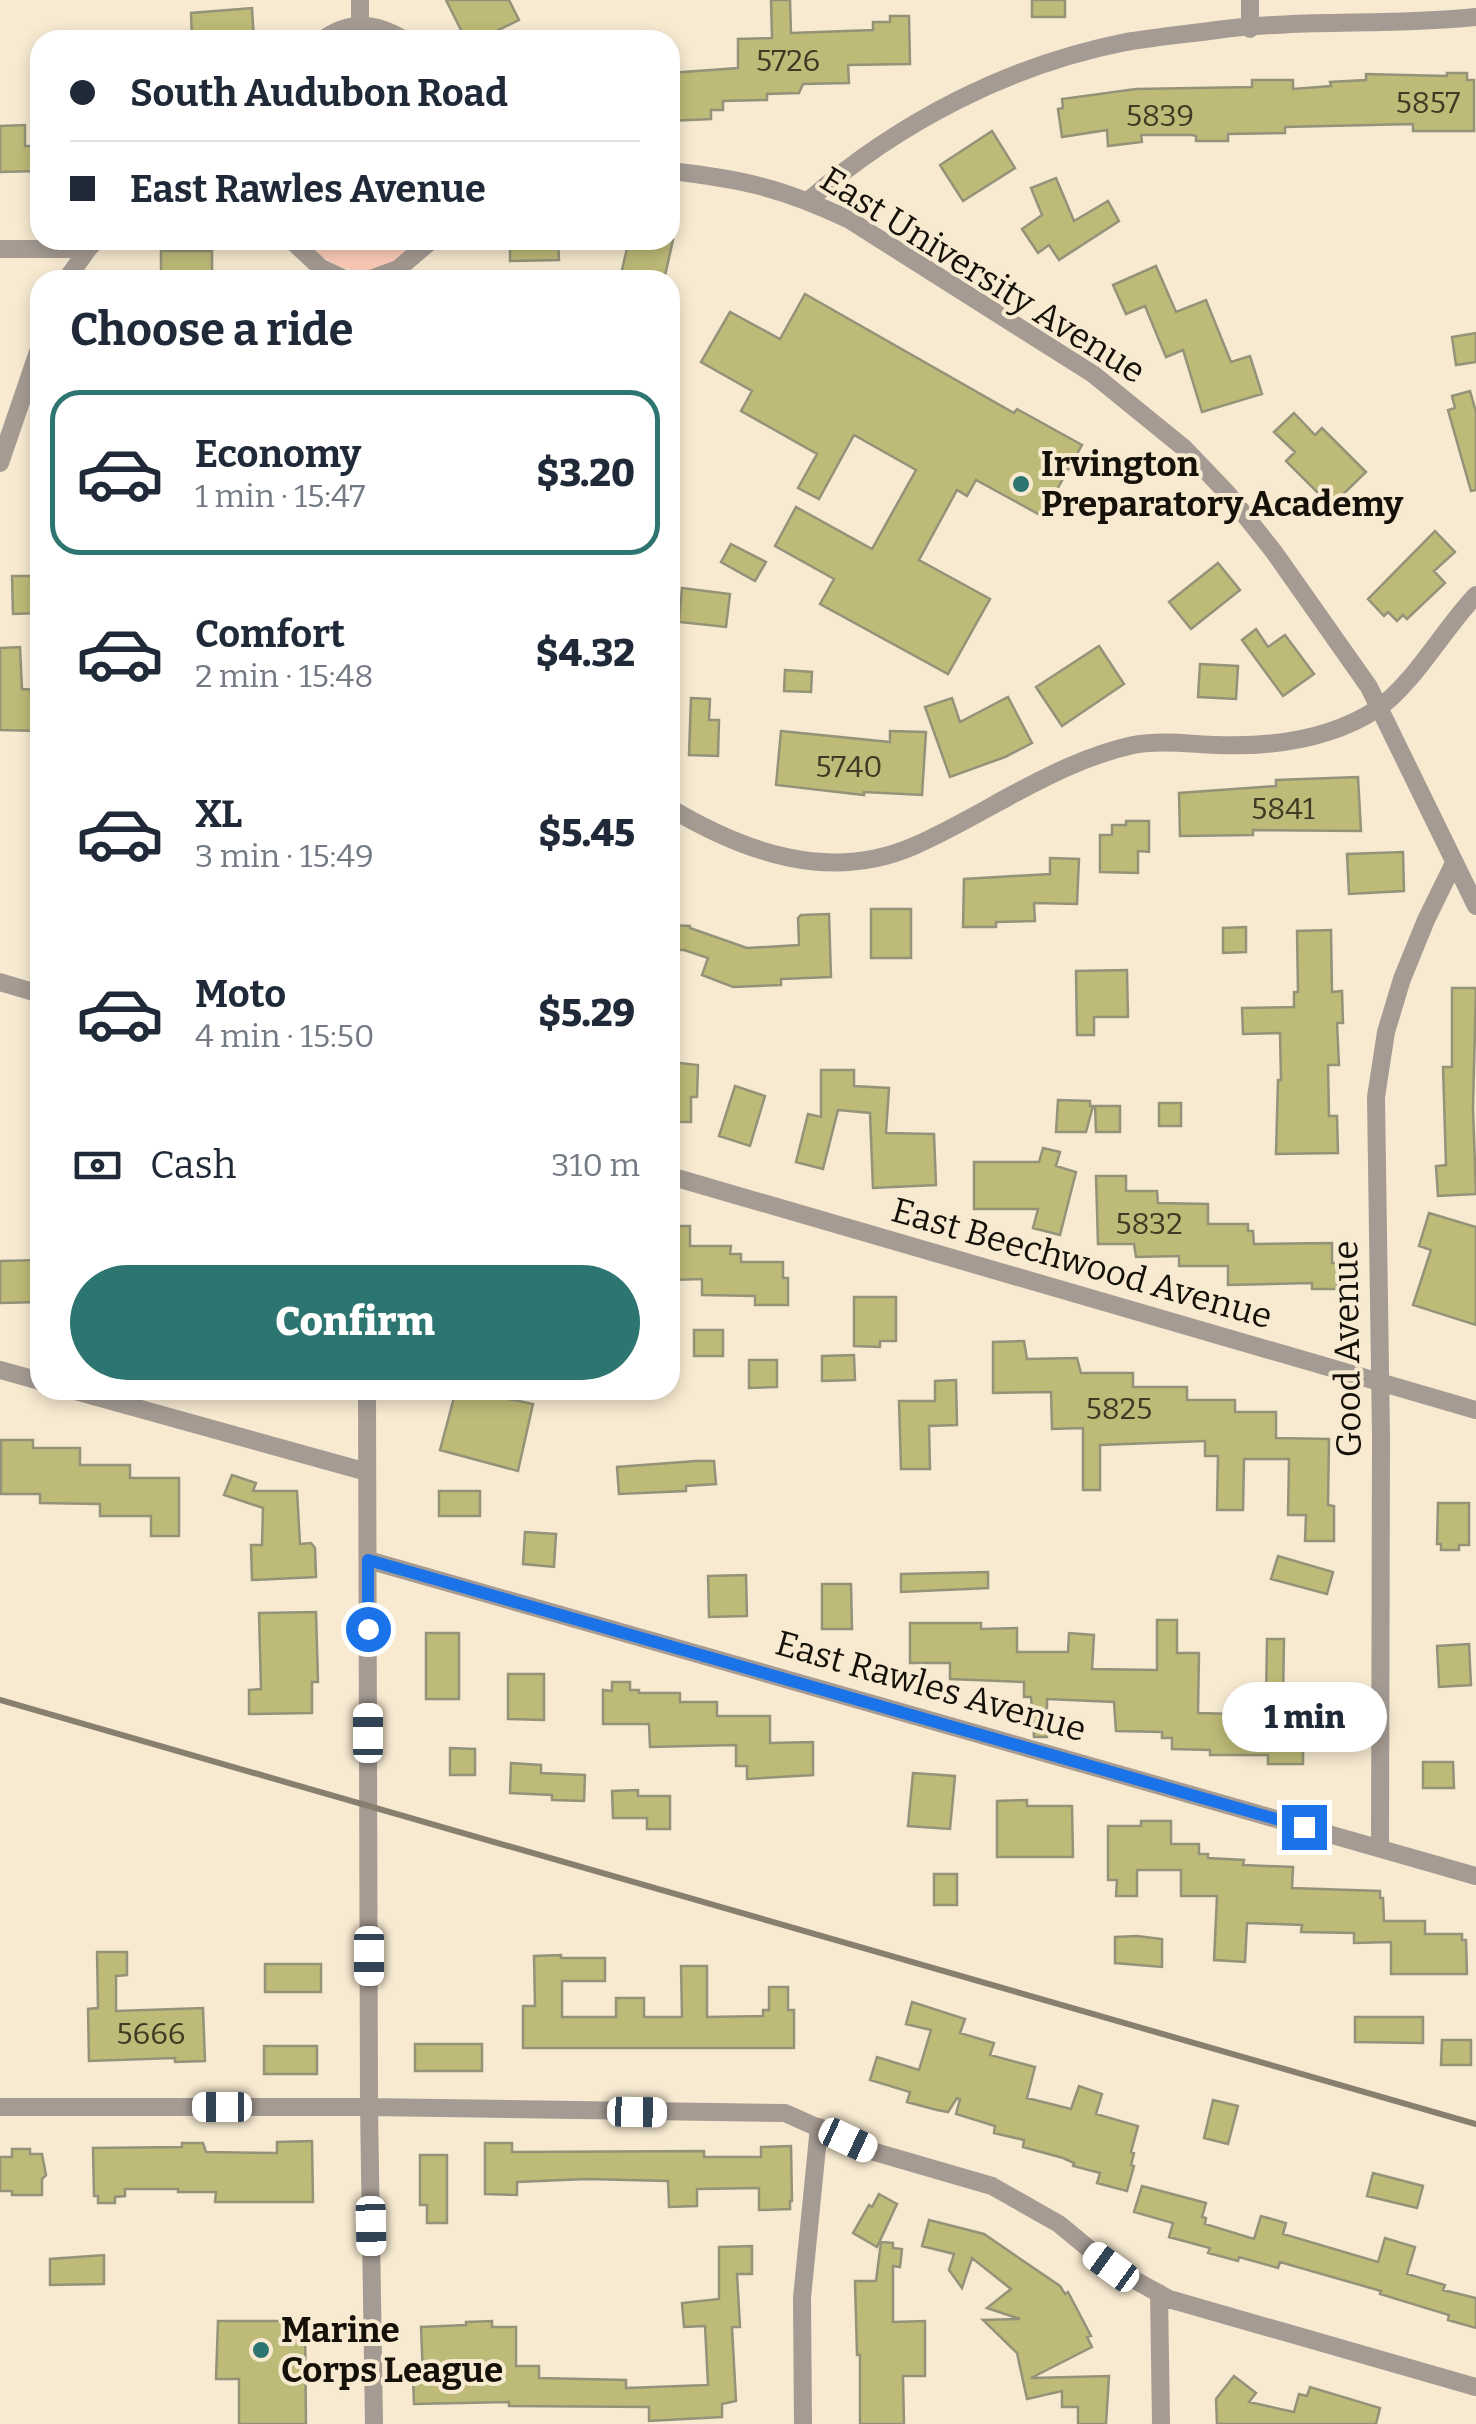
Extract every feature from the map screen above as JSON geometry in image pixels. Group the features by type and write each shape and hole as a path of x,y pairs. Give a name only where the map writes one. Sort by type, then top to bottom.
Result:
{"street":[{"path":"360,0 360,24"},
{"path":"1250,0 1250,29"},
{"path":"809,200 875,148 929,115 1034,67 1126,43 1250,29 1476,17"},
{"path":"339,30 360,24 386,30"},
{"name":"East University Avenue","path":"680,173 756,183 809,200 848,220 1075,362 1184,448 1255,527 1347,653 1380,706 1476,906"},
{"path":"0,249 30,247"},
{"path":"302,250 325,270"},
{"path":"395,270 420,250"},
{"path":"0,462 30,375"},
{"path":"680,814 710,832 787,859 850,862 872,858 932,838 1070,764 1110,750 1161,743 1255,745 1297,739 1348,724 1380,706 1476,594"},
{"name":"Good Avenue","path":"1380,1848 1378,1076 1402,979 1454,863"},
{"path":"0,982 30,991"},
{"name":"East Beechwood Avenue","path":"680,1179 1476,1410"},
{"path":"0,1370 30,1378"},
{"path":"108,1400 367,1472"},
{"path":"367,1400 374,2424"},
{"name":"East Rawles Avenue","path":"368,1560 1476,1876"},
{"path":"0,2107 785,2114 868,2150 992,2186 1041,2212 1111,2267 1205,2311 1476,2388"},
{"path":"803,2424 802,2298 820,2128"},
{"path":"1160,2293 1161,2424"}],"shaded area":[{"path":"315,250 408,250 375,270 345,268"}],"building":[{"path":"446,0 509,0 519,20 498,30 461,30"},
{"path":"771,0 790,0 791,33 873,30 873,22 890,22 890,16 909,16 910,64 848,65 849,83 803,84 799,93 767,94 767,100 723,101 723,110 711,110 711,119 680,121 680,72 738,68 738,39 772,38"},
{"path":"1032,0 1065,0 1065,17 1032,17"},
{"path":"252,8 253,30 192,30 191,13"},
{"path":"1467,73 1467,80 1474,80 1474,131 1413,131 1413,124 1285,127 1285,133 1228,134 1228,141 1196,141 1192,135 1141,135 1142,142 1108,146 1107,130 1062,137 1058,109 1063,108 1062,99 1136,89 1252,87 1252,80 1293,80 1293,89 1366,80 1366,74"},
{"path":"25,125 30,171 0,172 0,126"},
{"path":"992,131 1015,168 963,201 940,165"},
{"path":"1056,178 1074,221 1108,201 1119,221 1059,260 1049,245 1038,253 1022,229 1042,215 1031,188"},
{"path":"510,250 558,250 559,260 510,261"},
{"path":"627,250 671,250 666,270 622,270"},
{"path":"161,251 212,251 212,270 161,270"},
{"path":"1156,266 1176,312 1206,300 1231,362 1250,356 1262,394 1202,412 1183,350 1166,357 1145,306 1126,314 1113,285"},
{"name":"Irvington Preparatory Academy","path":"805,294 1014,413 1017,409 1082,445 1042,516 976,480 967,496 957,490 919,560 990,599 948,674 820,604 834,579 775,546 796,507 872,549 916,470 854,435 819,499 798,488 817,454 741,411 752,391 701,362 730,312 780,339"},
{"path":"1476,333 1476,362 1456,365 1452,337"},
{"path":"1470,391 1476,412 1476,490 1471,491 1448,410 1455,408 1452,396"},
{"path":"1294,413 1315,435 1322,428 1366,472 1331,506 1286,461 1295,452 1274,432"},
{"path":"1435,531 1455,552 1434,571 1445,583 1407,619 1403,615 1397,621 1388,612 1384,616 1368,599"},
{"path":"731,544 766,562 755,581 721,562"},
{"path":"1218,563 1240,590 1191,629 1169,602"},
{"path":"12,576 30,576 30,613 13,614"},
{"path":"682,588 730,594 726,627 680,622"},
{"path":"1256,629 1268,647 1285,635 1314,674 1283,696 1242,640"},
{"path":"1099,646 1124,684 1062,726 1036,687"},
{"path":"20,647 22,689 30,689 30,731 0,730 0,648"},
{"path":"1200,664 1238,666 1236,699 1198,697"},
{"path":"785,670 812,672 811,692 784,691"},
{"path":"1008,697 1032,743 950,777 925,707 952,698 960,722"},
{"path":"691,698 710,699 709,720 719,720 718,756 689,755"},
{"path":"781,731 890,742 890,731 926,732 922,795 864,795 776,785"},
{"path":"1358,777 1361,831 1253,830 1253,835 1180,836 1179,793 1276,786 1276,780"},
{"path":"1126,821 1149,821 1149,852 1138,851 1138,873 1100,872 1100,835 1112,835 1112,825 1126,825"},
{"path":"1403,852 1404,891 1349,894 1347,854"},
{"path":"1050,858 1079,859 1077,904 1034,903 1035,921 963,927 964,879 1050,874"},
{"path":"871,909 911,909 911,958 871,958"},
{"path":"829,914 831,977 781,979 781,985 733,987 702,975 708,958 680,950 680,926 747,948 799,945 801,915"},
{"path":"1246,927 1246,952 1223,953 1223,928"},
{"path":"1331,930 1332,992 1342,991 1343,1023 1337,1023 1339,1065 1328,1065 1329,1116 1337,1116 1338,1153 1276,1154 1280,1033 1243,1034 1242,1008 1294,1007 1294,992 1298,992 1297,931"},
{"path":"1127,970 1128,1017 1094,1017 1094,1035 1077,1035 1076,971"},
{"path":"1452,988 1476,988 1476,1194 1438,1196 1436,1166 1446,1165 1443,1067 1452,1067"},
{"path":"680,1063 698,1065 697,1097 691,1097 691,1122 680,1122"},
{"path":"821,1070 854,1070 854,1086 889,1088 886,1133 934,1134 936,1185 873,1188 870,1113 838,1110 823,1169 796,1162 808,1114 821,1117"},
{"path":"735,1086 765,1096 750,1146 719,1136"},
{"path":"1058,1100 1090,1101 1093,1106 1086,1132 1056,1132"},
{"path":"1159,1103 1181,1103 1181,1126 1159,1126"},
{"path":"1095,1106 1120,1106 1120,1132 1096,1132"},
{"path":"1043,1148 1060,1152 1056,1166 1076,1172 1060,1235 1033,1228 1038,1209 974,1209 974,1162 1039,1162"},
{"path":"1096,1176 1126,1176 1126,1191 1157,1191 1158,1203 1208,1204 1208,1224 1248,1224 1254,1244 1332,1243 1337,1289 1312,1289 1312,1283 1228,1285 1228,1266 1179,1266 1179,1256 1136,1257 1134,1244 1098,1244"},
{"path":"1429,1213 1476,1227 1476,1325 1413,1305 1431,1250 1419,1246"},
{"path":"680,1226 690,1226 690,1246 731,1246 730,1254 741,1254 741,1262 783,1262 783,1278 788,1278 788,1305 755,1305 755,1296 702,1295 702,1279 680,1280"},
{"path":"30,1260 30,1302 0,1303 0,1261"},
{"path":"854,1297 896,1297 896,1341 880,1341 880,1347 854,1346"},
{"path":"694,1330 723,1330 723,1356 694,1356"},
{"path":"1024,1341 1027,1359 1077,1358 1081,1373 1133,1373 1133,1387 1187,1387 1187,1400 1235,1400 1235,1412 1276,1412 1276,1438 1329,1439 1328,1505 1334,1506 1334,1541 1305,1541 1306,1515 1288,1515 1289,1459 1244,1459 1243,1510 1217,1510 1218,1456 1205,1456 1205,1441 1100,1445 1100,1490 1083,1490 1083,1428 1052,1429 1051,1392 993,1393 993,1342"},
{"path":"854,1355 855,1380 822,1381 822,1356"},
{"path":"749,1360 777,1360 777,1387 749,1388"},
{"path":"956,1380 957,1425 929,1426 930,1469 901,1469 899,1401 935,1401 935,1381"},
{"path":"453,1400 514,1400 533,1404 518,1471 440,1450"},
{"path":"1,1440 33,1440 33,1448 80,1448 80,1465 130,1465 130,1478 179,1478 179,1536 151,1536 151,1516 100,1516 100,1504 40,1503 40,1494 1,1494"},
{"path":"714,1461 716,1484 686,1486 686,1491 619,1494 617,1467"},
{"path":"232,1475 256,1483 253,1491 297,1491 300,1544 311,1543 315,1548 316,1577 252,1580 251,1545 262,1545 263,1508 224,1495"},
{"path":"439,1491 480,1491 480,1516 439,1516"},
{"path":"1438,1503 1469,1503 1469,1545 1459,1545 1459,1550 1441,1550 1441,1544 1437,1544"},
{"path":"525,1532 556,1534 554,1567 523,1564"},
{"path":"1278,1556 1333,1572 1327,1594 1271,1579"},
{"path":"988,1572 988,1588 901,1592 901,1574"},
{"path":"746,1575 747,1616 709,1617 708,1576"},
{"path":"822,1584 851,1584 852,1629 822,1629"},
{"path":"316,1612 318,1682 312,1682 312,1713 249,1714 249,1690 261,1689 259,1613"},
{"path":"1157,1620 1177,1620 1177,1653 1199,1653 1198,1713 1303,1716 1303,1764 1268,1764 1268,1755 1210,1755 1210,1750 1172,1749 1172,1738 1162,1738 1162,1732 1116,1731 1114,1702 1047,1699 1047,1737 1034,1737 1031,1697 1024,1697 1024,1682 950,1679 950,1663 910,1663 910,1623 981,1623 981,1629 1017,1628 1017,1652 1068,1652 1069,1633 1094,1635 1092,1669 1157,1670"},
{"path":"426,1633 459,1633 459,1699 426,1699"},
{"path":"1267,1639 1284,1639 1283,1700 1266,1700"},
{"path":"1469,1644 1471,1685 1439,1687 1437,1646"},
{"path":"508,1674 544,1674 544,1720 508,1719"},
{"path":"612,1682 630,1682 630,1690 639,1693 680,1693 680,1702 717,1702 717,1716 770,1716 770,1743 813,1742 813,1775 747,1779 747,1766 736,1766 736,1745 650,1747 649,1724 603,1724 603,1690 612,1691"},
{"path":"450,1748 475,1749 475,1775 450,1775"},
{"path":"1423,1762 1453,1762 1454,1788 1423,1788"},
{"path":"511,1763 541,1765 541,1773 585,1775 584,1801 510,1793"},
{"path":"913,1773 955,1776 950,1829 908,1826"},
{"path":"638,1790 638,1796 670,1796 670,1829 647,1829 647,1818 613,1818 612,1791"},
{"path":"1027,1800 1027,1806 1072,1806 1073,1857 997,1857 997,1801"},
{"path":"1141,1821 1171,1821 1171,1844 1199,1844 1199,1854 1208,1854 1208,1858 1244,1860 1243,1865 1293,1867 1292,1888 1380,1891 1384,1921 1425,1921 1425,1934 1462,1934 1462,1940 1466,1940 1467,1974 1391,1974 1391,1942 1354,1943 1354,1933 1301,1932 1302,1925 1247,1923 1245,1962 1214,1960 1217,1896 1181,1896 1181,1870 1137,1870 1137,1896 1116,1896 1117,1880 1108,1880 1108,1826 1141,1826"},
{"path":"934,1874 957,1874 957,1905 934,1905"},
{"path":"1115,1937 1162,1939 1162,1967 1115,1963"},
{"path":"97,1952 127,1952 127,1975 116,1976 116,2011 203,2008 205,2061 89,2061 88,2009 98,2008"},
{"path":"534,1956 605,1958 605,1981 562,1981 562,2017 616,2017 616,1998 644,1998 644,2017 682,2017 681,1966 707,1966 707,2017 763,2016 763,2010 769,2010 769,1987 788,1987 788,2010 794,2010 794,2048 523,2048 523,2006 535,2006"},
{"path":"265,1964 321,1964 321,1992 265,1992"},
{"path":"912,2002 965,2019 960,2033 994,2043 990,2055 1035,2067 1027,2098 1071,2109 1079,2086 1102,2094 1096,2114 1138,2126 1127,2191 1097,2183 1100,2173 1023,2147 1024,2140 994,2133 995,2126 956,2114 960,2099 948,2112 937,2110 907,2102 910,2092 870,2080 877,2057 919,2070 931,2030 906,2024"},
{"path":"1355,2017 1423,2017 1423,2043 1355,2042"},
{"path":"1442,2040 1471,2040 1471,2065 1441,2065"},
{"path":"415,2044 482,2044 482,2071 415,2071"},
{"path":"264,2046 317,2046 317,2074 264,2074"},
{"path":"1213,2100 1238,2106 1228,2144 1204,2138"},
{"path":"312,2141 313,2202 215,2202 216,2192 178,2189 125,2189 125,2196 115,2197 115,2203 98,2203 98,2196 94,2196 93,2148 182,2147 182,2143 203,2143 206,2152 277,2153 277,2142"},
{"path":"485,2143 512,2143 512,2152 704,2151 704,2157 761,2157 761,2147 791,2146 792,2201 790,2209 759,2210 759,2188 697,2189 697,2206 669,2207 668,2181 587,2179 517,2182 517,2195 485,2194"},
{"path":"12,2149 42,2154 46,2175 42,2179 42,2195 0,2191 0,2157 12,2157"},
{"path":"420,2155 447,2155 447,2223 427,2223 427,2205 420,2205"},
{"path":"1373,2173 1423,2186 1417,2208 1367,2196"},
{"path":"1142,2186 1206,2203 1202,2217 1206,2218 1205,2224 1254,2239 1261,2216 1286,2223 1283,2234 1378,2262 1385,2238 1415,2247 1407,2274 1445,2285 1443,2290 1476,2298 1476,2328 1448,2320 1449,2315 1380,2294 1381,2291 1280,2262 1278,2268 1239,2257 1238,2261 1208,2253 1210,2248 1169,2237 1173,2223 1134,2212"},
{"path":"879,2194 897,2204 877,2247 853,2233"},
{"path":"929,2220 984,2234 1060,2286 1065,2294 1068,2292 1091,2336 1087,2337 1092,2347 1031,2378 1109,2376 1106,2424 1078,2424 1078,2407 1062,2407 1062,2391 1027,2399 1017,2353 983,2320 1020,2319 987,2308 1011,2289 972,2258 962,2288 949,2270 954,2254 922,2246"},
{"path":"881,2242 902,2249 900,2267 893,2266 893,2322 925,2321 925,2376 903,2376 904,2424 860,2424 855,2281 876,2281"},
{"path":"752,2246 752,2274 737,2274 740,2327 732,2327 736,2401 722,2404 722,2417 649,2421 649,2407 509,2406 509,2402 414,2404 413,2376 423,2376 421,2327 466,2322 492,2321 492,2327 516,2327 516,2366 539,2366 539,2378 626,2380 626,2388 708,2385 705,2326 684,2327 682,2303 719,2299 719,2247"},
{"path":"104,2255 104,2284 50,2285 50,2259"},
{"name":"Marine Corps League","path":"218,2321 305,2321 306,2424 239,2424 239,2379 216,2379"},
{"path":"1234,2376 1256,2393 1249,2402 1294,2412 1299,2394 1307,2396 1310,2387 1380,2408 1376,2424 1217,2424 1216,2399"}],"railway":[{"path":"0,1700 1476,2124"}],"place":[{"name":"Irvington Preparatory Academy","path":"1021,484"},
{"name":"Marine Corps League","path":"261,2350"}],"route":[{"path":"368,1629 368,1560 1304,1827"}]}
